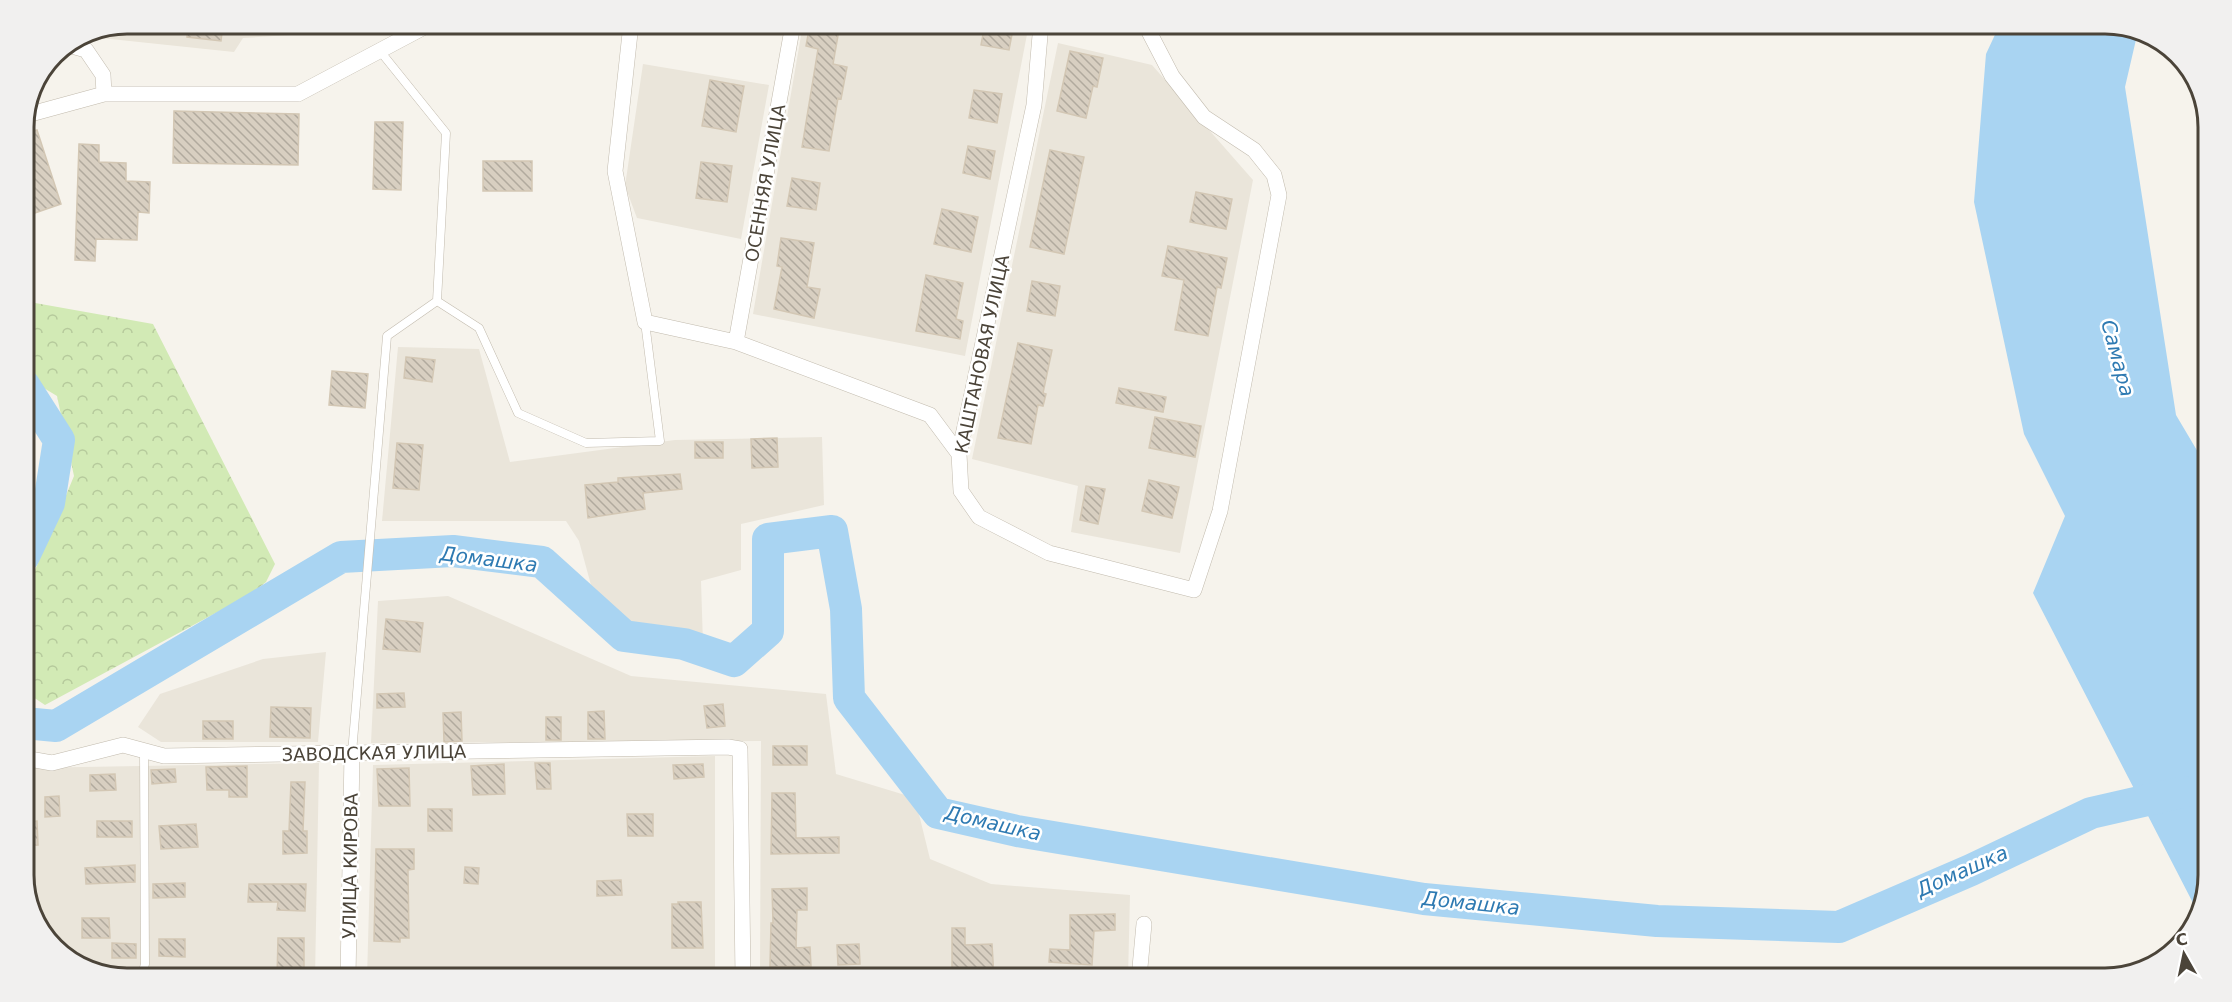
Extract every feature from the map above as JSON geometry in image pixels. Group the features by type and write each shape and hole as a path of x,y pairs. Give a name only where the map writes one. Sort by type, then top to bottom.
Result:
{"street":[{"path":"37,112 104,94 298,94 411,34"},
{"path":"630,34 615,171 645,322 736,342 930,415 959,454"},
{"name":"ОСЕННЯЯ УЛИЦА","path":"736,342 791,34"},
{"name":"КАШТАНОВАЯ УЛИЦА","path":"1040,34 1034,105 959,454 961,491 978,517 1049,553 1194,590 1220,511 1279,195 1274,175 1254,150 1204,117 1172,76 1150,34"},
{"path":"80,48 86,50 104,75 104,94"},
{"name":"ЗАВОДСКАЯ УЛИЦА","path":"35,760 52,762 123,745 164,756 728,747 740,749 743,968"},
{"name":"УЛИЦА КИРОВА","path":"348,968 352,753"},
{"path":"1140,968 1144,924"}],"lane":[{"path":"380,51 446,133 437,301"},
{"path":"437,301 479,328 518,413 586,442 660,441 645,322"},
{"path":"352,753 387,336 437,301"},
{"path":"144,751 145,968"}],"shaded area":[{"path":"128,34 307,34 243,38 234,52 103,38"},
{"path":"801,34 1027,34 965,356 753,314"},
{"path":"1058,43 1152,65 1253,180 1180,553 1071,532 1078,486 972,459"},
{"path":"643,64 769,85 741,239 637,218 625,186"},
{"path":"398,347 479,349 510,462 675,440 822,437 824,505 741,524 741,570 701,581 703,644 645,638 591,585 579,541 566,521 382,521"},
{"path":"448,596 631,676 826,694 836,774 915,798 930,859 991,884 1130,895 1128,968 760,968 761,741 371,743 378,601"},
{"path":"326,652 318,742 161,742 138,727 160,694 263,659"},
{"path":"715,756 715,968 367,968 373,765"},
{"path":"319,763 315,968 128,968 110,966 92,960 71,948 50,926 36,892 35,768"}],"green space":[{"path":"35,303 153,324 275,564 266,582 251,594 45,705 35,698 35,570 74,476 57,396 35,383"}],"water":[{"name":"Самара","path":"1995,34 2104,34 2136,41 2125,87 2176,415 2197,451 2198,874 2192,903 2033,593 2065,516 2024,434 1974,202 1986,54"}],"building":[{"path":"187,34 222,34 221,41 187,37"},
{"path":"808,34 838,34 833,64 847,67 841,99 838,98 829,151 802,147 818,49 806,46"},
{"path":"983,34 1012,34 1009,50 981,45"},
{"path":"1070,51 1103,58 1097,87 1093,86 1086,118 1057,111"},
{"path":"710,80 744,86 736,132 702,126"},
{"path":"974,90 1002,94 997,123 969,118"},
{"path":"174,111 299,114 298,165 173,163"},
{"path":"375,122 403,122 401,190 373,189"},
{"path":"37,130 61,204 35,213 35,131"},
{"path":"79,144 99,145 99,162 126,163 126,181 150,182 149,213 138,212 137,240 96,239 95,261 75,260"},
{"path":"968,146 995,151 990,179 963,173"},
{"path":"1050,150 1084,157 1064,254 1030,247"},
{"path":"483,161 532,161 532,191 483,191"},
{"path":"701,162 732,166 727,202 696,198"},
{"path":"792,178 820,183 816,210 787,206"},
{"path":"1196,192 1232,199 1226,229 1190,222"},
{"path":"942,209 978,217 971,252 934,244"},
{"path":"781,238 814,243 807,287 820,289 814,318 774,309 782,267 777,266"},
{"path":"1168,246 1227,258 1221,288 1217,287 1208,336 1175,330 1184,280 1162,276"},
{"path":"926,275 963,283 956,319 963,321 960,339 916,331"},
{"path":"1032,281 1060,286 1055,316 1027,311"},
{"path":"1018,343 1052,350 1043,393 1046,394 1043,406 1038,405 1031,444 998,438"},
{"path":"406,357 435,360 432,382 404,378"},
{"path":"332,371 368,374 365,408 329,405"},
{"path":"1119,388 1166,397 1163,412 1116,403"},
{"path":"1155,417 1201,426 1195,457 1149,448"},
{"path":"777,438 778,467 752,468 751,439"},
{"path":"695,442 723,442 723,458 695,458"},
{"path":"397,443 423,445 419,490 393,488"},
{"path":"680,474 682,489 643,493 645,509 588,518 585,485 618,482 618,478"},
{"path":"1149,480 1179,487 1172,518 1142,511"},
{"path":"1086,486 1105,489 1098,524 1080,520"},
{"path":"386,619 423,623 420,652 383,649"},
{"path":"404,693 405,707 377,708 377,694"},
{"path":"723,704 725,726 707,728 704,706"},
{"path":"271,707 311,708 310,738 270,737"},
{"path":"604,711 605,739 588,739 588,712"},
{"path":"461,712 462,741 444,742 443,713"},
{"path":"546,717 561,717 561,740 546,740"},
{"path":"203,721 233,721 233,739 203,739"},
{"path":"773,746 807,746 807,765 773,765"},
{"path":"535,763 550,763 551,789 537,789"},
{"path":"504,764 505,794 473,795 471,766"},
{"path":"703,764 704,777 674,779 673,765"},
{"path":"247,766 247,797 229,797 229,790 207,790 206,767"},
{"path":"409,768 410,806 379,806 377,769"},
{"path":"175,769 176,782 152,784 151,770"},
{"path":"115,774 116,790 90,791 90,775"},
{"path":"291,782 305,782 303,831 307,831 307,853 283,854 283,831 289,831"},
{"path":"772,793 795,793 796,838 839,837 839,853 771,854"},
{"path":"59,796 60,816 45,817 45,797"},
{"path":"428,809 452,809 452,831 428,831"},
{"path":"627,814 653,814 653,836 628,836"},
{"path":"35,821 37,821 38,845 35,845"},
{"path":"97,821 132,821 132,837 97,837"},
{"path":"196,824 198,847 161,849 159,826"},
{"path":"376,849 414,849 414,869 408,870 409,938 400,938 400,942 374,941"},
{"path":"135,865 135,882 86,884 85,868"},
{"path":"465,867 479,868 478,884 464,883"},
{"path":"621,880 622,895 597,896 597,881"},
{"path":"185,883 185,897 153,898 153,884"},
{"path":"249,884 306,884 305,911 277,910 278,902 248,902"},
{"path":"807,888 807,910 797,910 796,948 810,947 811,966 770,967 771,923 773,923 772,889"},
{"path":"678,902 701,902 703,948 672,948 672,904 678,904"},
{"path":"1115,914 1115,930 1094,931 1092,965 1049,962 1050,949 1070,950 1070,915"},
{"path":"82,918 109,918 110,938 82,938"},
{"path":"952,928 965,928 965,945 992,944 993,968 952,968"},
{"path":"278,938 304,938 304,968 277,968"},
{"path":"159,939 185,939 185,957 159,956"},
{"path":"112,943 136,944 136,958 112,958"},
{"path":"859,944 860,964 838,965 837,945"}],"waterway":[{"name":"Домашка","path":"35,402 59,440 49,503 35,533"},
{"name":"Домашка","path":"35,724 56,726 341,557 453,551 542,562 624,636 684,644 734,661 768,631 768,539 832,531 846,609 849,698 938,813 1017,831 1424,899 1657,921 1839,927 1971,870 2091,813 2183,792"}]}
